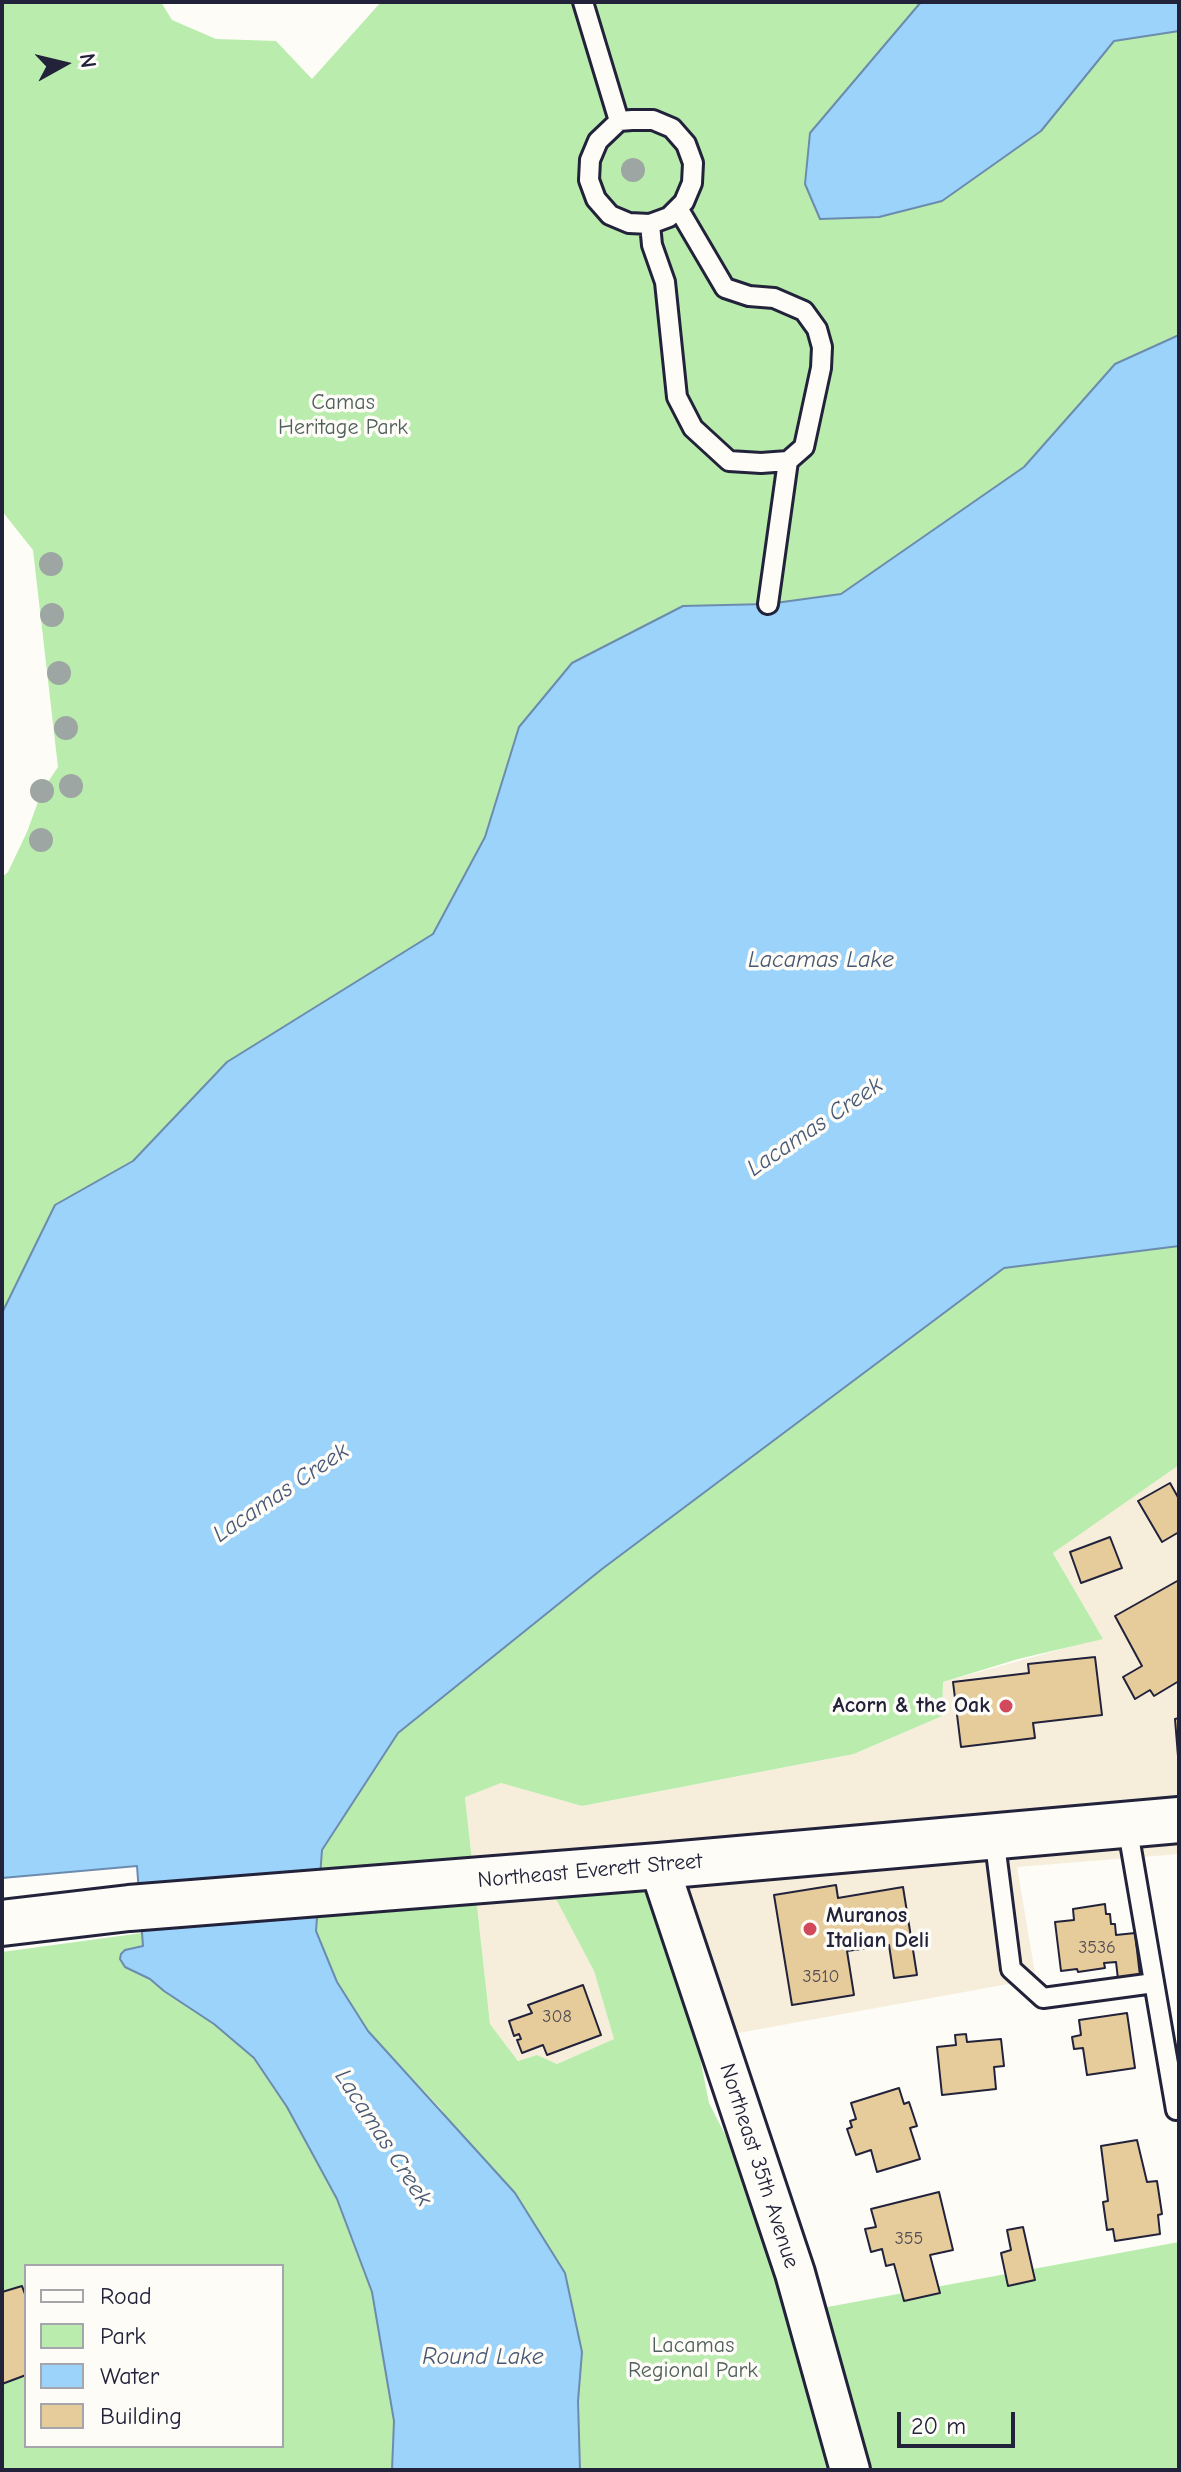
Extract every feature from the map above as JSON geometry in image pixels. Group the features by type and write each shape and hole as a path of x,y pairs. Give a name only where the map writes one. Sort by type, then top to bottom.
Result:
{"main road":[{"name":"Northeast Everett Street","path":"2,1923 129,1908 659,1866 1179,1820"}],"street":[{"name":"Northeast 35th Avenue","path":"659,1866 795,2273 850,2470"}],"lane":[{"path":"583,2 619,121"},
{"path":"653,120 672,128 686,144 693,163 692,183 678,208 669,217 650,224 629,223 610,215 596,199 589,180 590,160 598,141 619,121 653,120"},
{"path":"650,224 652,245 665,282 677,397 693,428 729,461 788,461 804,447 821,368 822,347 817,329 804,311 774,298 749,296 725,288 678,208"},
{"path":"768,604 788,461"},
{"path":"1127,1825 1176,2110"},
{"path":"994,1836 1011,1969 1043,1998 1154,1983"}],"shaded area":[{"path":"1179,1465 1179,1854 1017,1867 1036,1979 716,2037 555,1895 594,1971 614,2039 557,2064 537,2055 518,2061 490,2024 465,1796 501,1783 582,1806 855,1754 941,1716 943,1682 1102,1638 1053,1552"}],"green space":[{"name":"Camas Heritage Park","path":"2,2 161,2 172,20 216,39 276,41 312,79 381,2 921,2 810,133 1041,131 1114,41 1179,31 1179,335 1115,364 1024,467 841,594 768,604 683,606 519,727 485,837 433,934 227,1062 133,1161 55,1205 2,1313 2,877 8,872 27,832 42,791 58,767 33,550 2,511"},
{"path":"1179,1246 1179,1465 1053,1553 1103,1639 1018,1659 943,1682 942,1716 854,1754 582,1806 501,1783 465,1797 490,2024 518,2061 537,2055 557,2064 614,2039 594,1971 554,1895 666,1888 709,2103 759,2201 847,2470 580,2470 578,2401 582,2352 441,2109 368,2031 337,1982 316,1931 322,1850 398,1733 602,1569 1004,1268"},
{"path":"142,1933 143,1947 125,1950 125,1967 150,1979 214,2024 254,2058 287,2107 337,2199 372,2292 394,2421 392,2470 2,2470 2,1952"},
{"name":"Lacamas Regional Park","path":"1179,2242 1179,2470 856,2470 806,2311"}],"water":[{"path":"921,2 1179,2 1179,31 1114,41 1041,131 942,201 879,217 820,219 805,184 810,133"},
{"name":"Lacamas Lake","path":"1179,335 1179,1246 1004,1268 602,1569 398,1733 322,1850 316,1931 337,1982 368,2031 515,2193 565,2273 582,2352 578,2401 580,2470 392,2470 394,2421 372,2292 337,2199 287,2107 254,2058 214,2024 150,1979 125,1967 120,1959 125,1950 143,1946 137,1866 2,1878 2,1313 55,1205 133,1161 227,1062 433,934 485,837 519,727 572,663 683,606 768,604 841,594 1024,467 1115,364"}],"building":[{"path":"1170,1483 1179,1499 1179,1532 1162,1542 1138,1501"},
{"path":"1110,1537 1122,1568 1081,1583 1070,1552"},
{"path":"1179,1580 1179,1681 1154,1696 1150,1690 1135,1699 1123,1677 1142,1666 1115,1616"},
{"path":"1095,1657 1102,1715 1033,1723 1035,1738 961,1747 953,1682 1029,1673 1028,1664"},
{"path":"1179,1718 1179,1755 1178,1756 1175,1719"},
{"path":"836,1885 838,1898 903,1887 917,1975 894,1978 889,1945 847,1951 854,1995 792,2005 774,1895"},
{"path":"1105,1904 1111,1924 1115,1924 1116,1935 1135,1933 1140,1976 1118,1979 1116,1962 1104,1963 1105,1968 1061,1971 1055,1922 1074,1920 1073,1909"},
{"path":"583,1985 601,2035 547,2055 543,2045 522,2053 517,2040 521,2039 519,2034 514,2036 509,2021 532,2013 528,2005"},
{"path":"1127,2013 1135,2068 1087,2075 1083,2048 1074,2049 1072,2037 1081,2035 1079,2020"},
{"path":"966,2034 967,2042 1001,2039 1004,2066 994,2067 996,2089 942,2095 937,2047 956,2045 955,2035"},
{"path":"899,2088 904,2104 909,2102 917,2126 910,2128 920,2159 877,2172 871,2150 856,2155 847,2129 852,2127 850,2121 856,2119 851,2103"},
{"path":"1137,2140 1147,2182 1157,2181 1162,2214 1158,2215 1160,2234 1115,2241 1113,2229 1107,2230 1103,2202 1108,2201 1101,2146"},
{"path":"939,2192 953,2250 930,2255 940,2293 904,2301 894,2264 886,2266 882,2249 871,2252 865,2229 876,2227 871,2209"},
{"path":"1023,2227 1035,2280 1008,2286 1001,2253 1011,2250 1007,2230"},
{"path":"22,2286 24,2292 24,2376 2,2384 2,2292"}],"place":[{"name":"Acorn & the Oak","path":"1006,1706"},
{"name":"Muranos Italian Deli","path":"810,1929"}],"water label":[{"name":"Lacamas Creek","path":"815,1127"},
{"name":"Lacamas Creek","path":"281,1493"},
{"name":"Lacamas Creek","path":"383,2138"},
{"name":"Round Lake","path":"483,2357"}]}
